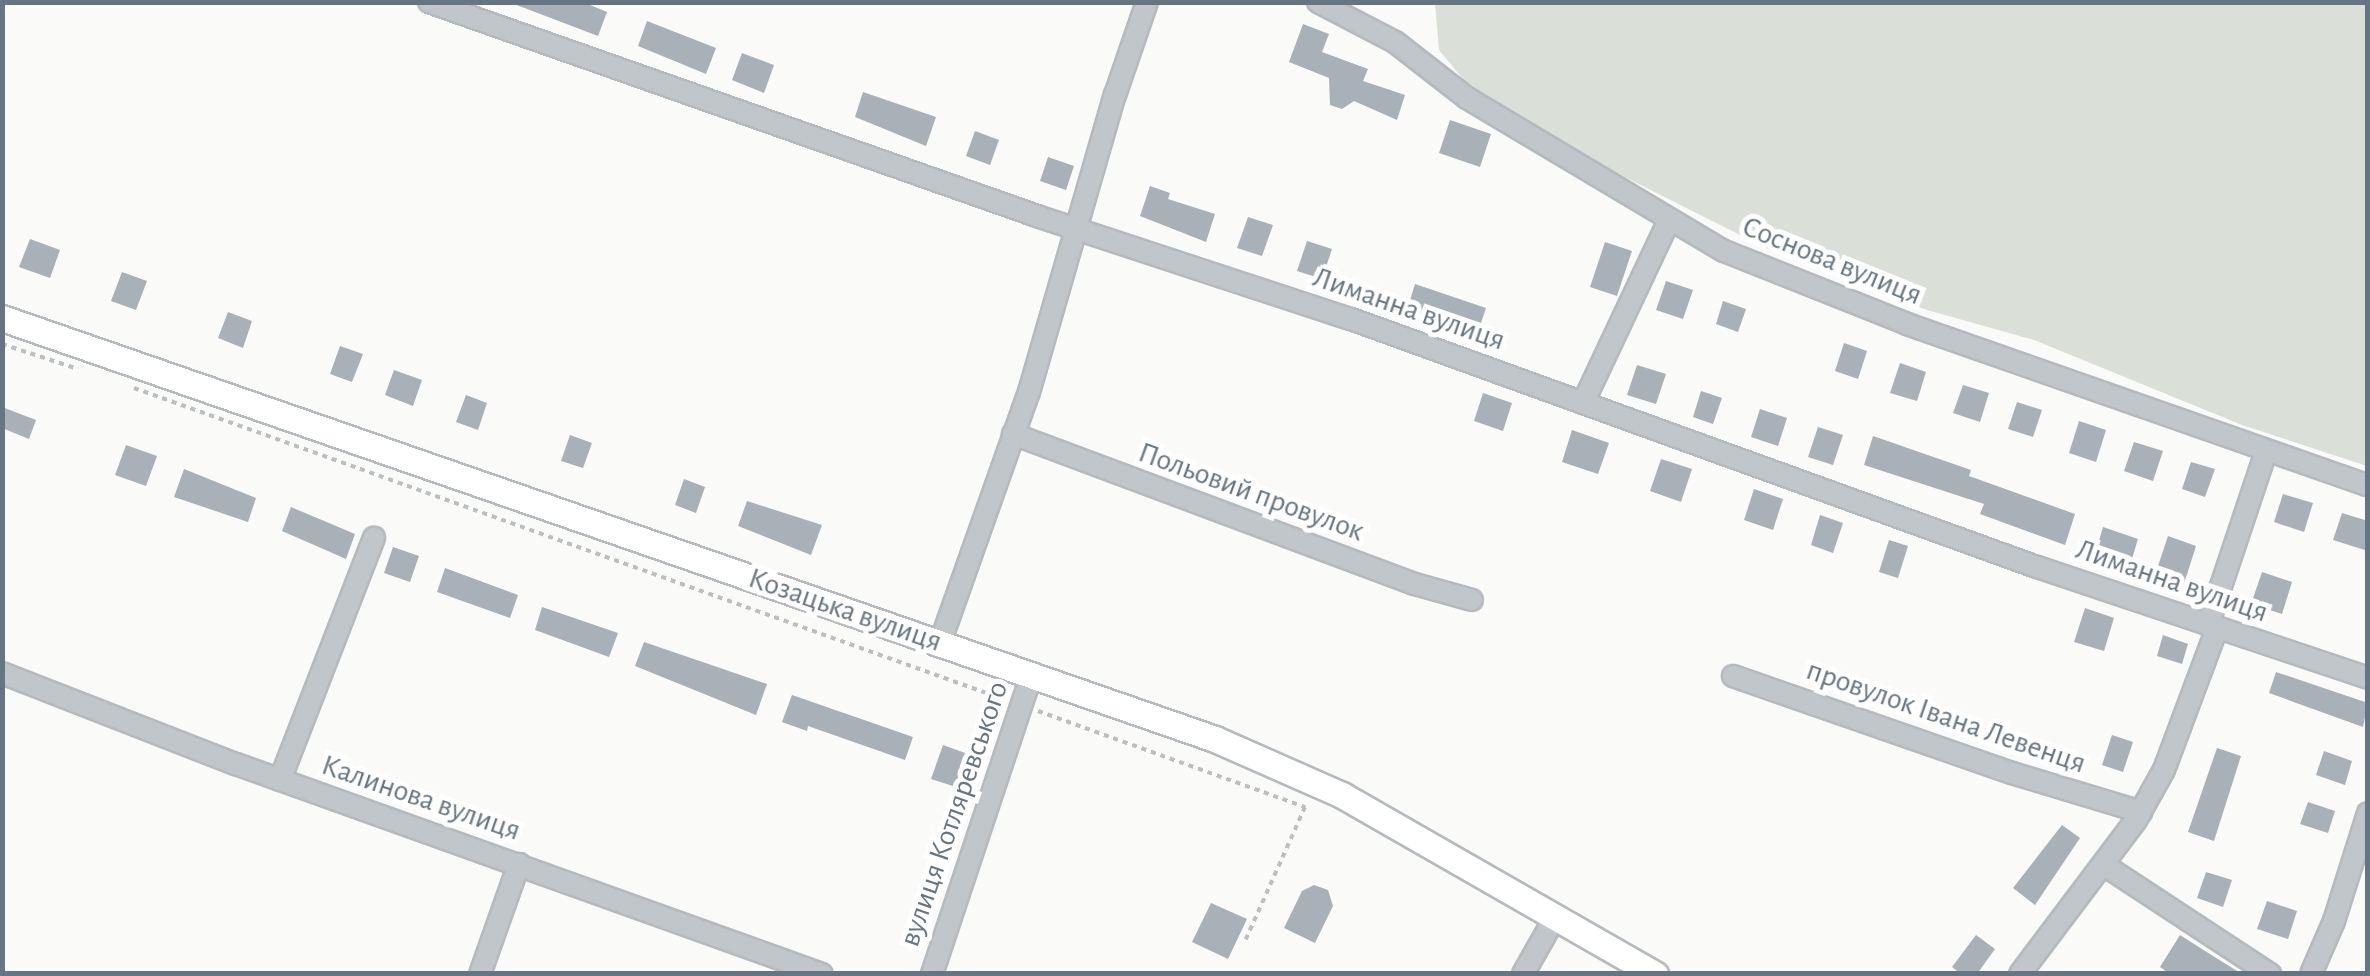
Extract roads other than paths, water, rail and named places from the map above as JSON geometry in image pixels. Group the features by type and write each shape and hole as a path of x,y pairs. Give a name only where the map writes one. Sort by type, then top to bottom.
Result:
{"main road":[{"name":"Козацька вулиця","path":"2,318 1216,738 1292,771 1403,828 1655,974"}],"street":[{"name":"Лиманна вулиця","path":"428,2 1077,230 1351,319 2368,678"},
{"path":"940,642 1013,434 1077,230 1114,95 1148,2"},
{"name":"Соснова вулиця","path":"1318,2 1394,42 1466,98 1724,251 1907,324 2368,485"},
{"path":"1583,403 1668,220"},
{"name":"Польовий провулок","path":"1013,434 1398,578 1472,600"},
{"path":"2020,974 2104,865 2164,770 2266,452"},
{"path":"280,780 374,538"},
{"name":"Калинова вулиця","path":"2,673 280,780 822,974"},
{"name":"вулиця Котляревського","path":"932,974 1032,674"},
{"name":"провулок Івана Левенця","path":"1733,676 2012,773 2141,812"},
{"path":"2311,974 2334,921 2368,813"},
{"path":"480,974 519,864"},
{"path":"2104,865 2270,974"},
{"path":"1524,974 1556,916"}]}
